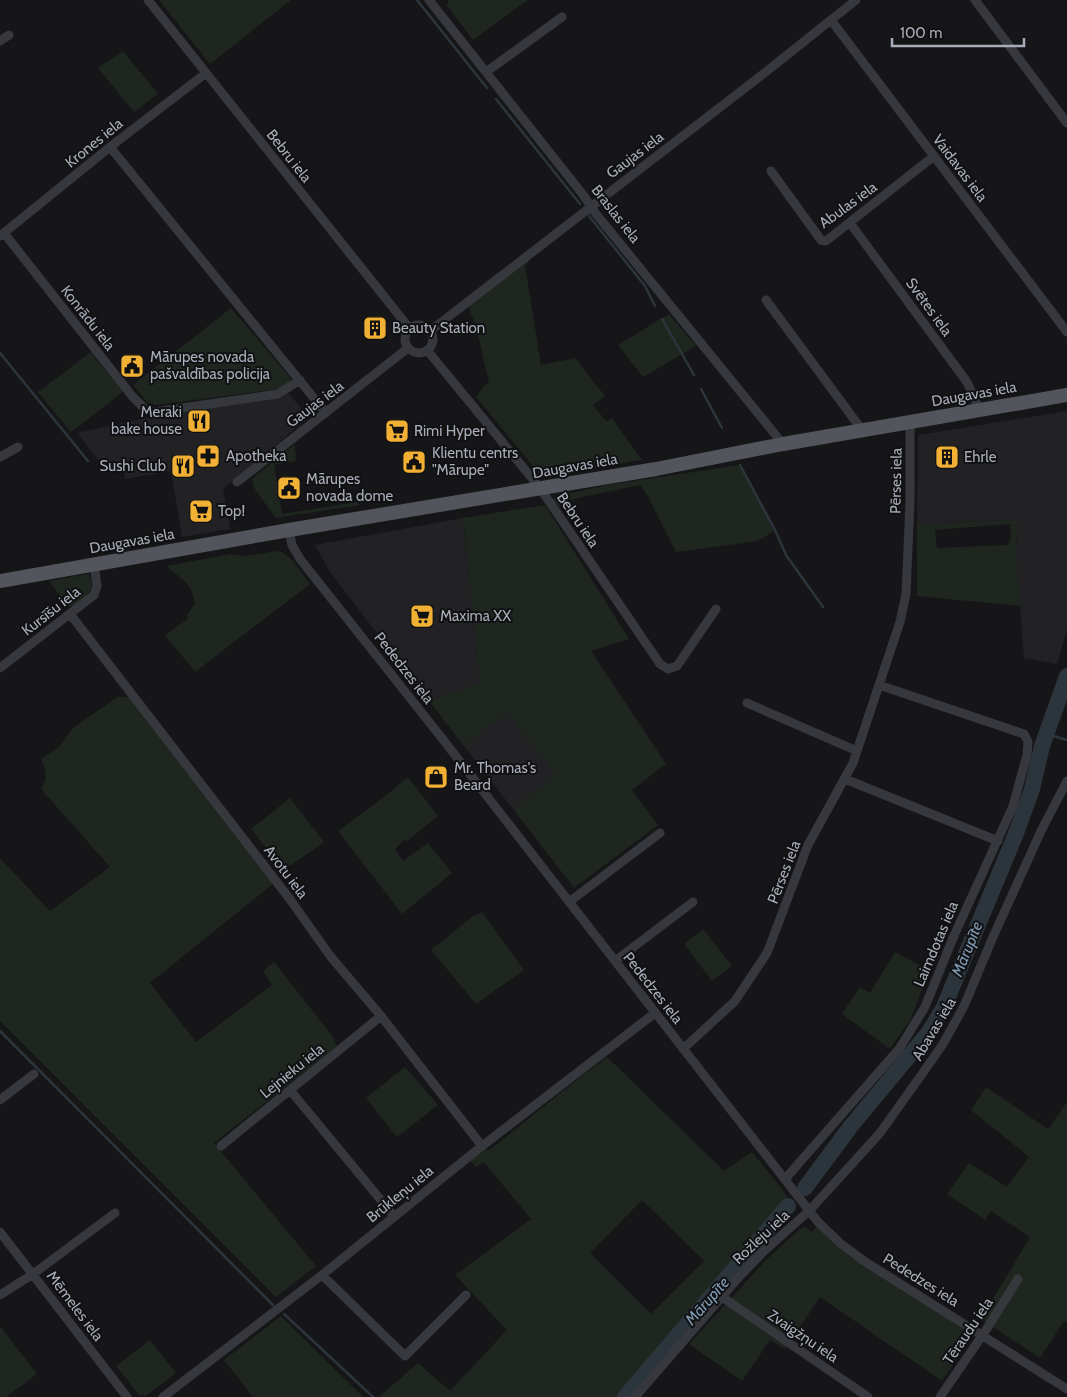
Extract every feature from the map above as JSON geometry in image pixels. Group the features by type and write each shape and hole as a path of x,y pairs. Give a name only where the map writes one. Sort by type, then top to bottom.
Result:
{"main road":[{"name":"Daugavas iela","path":"0,580 656,468 979,409 1067,395"}],"street":[{"name":"Bebru iela","path":"148,0 410,329"},
{"name":"Braslas iela","path":"428,0 590,206 784,444"},
{"name":"Gaujas iela","path":"430,331 856,0"},
{"path":"975,0 1067,123"},
{"path":"486,72 562,17"},
{"name":"Vaidavas iela","path":"831,20 1067,332"},
{"path":"0,29 5,38"},
{"name":"Krones iela","path":"2,235 110,147 206,73"},
{"path":"110,147 326,413"},
{"name":"Abulas iela","path":"771,171 821,240 826,241 934,156"},
{"name":"Svētes iela","path":"850,223 967,382 979,409"},
{"name":"Konrādu iela","path":"2,235 132,396 147,411 154,412 278,394 300,380"},
{"path":"766,300 862,430"},
{"path":"420,325 430,331 432,341 427,350 417,353 408,348 405,338 410,329 420,325"},
{"name":"Gaujas iela","path":"237,482 408,348"},
{"name":"Bebru iela","path":"427,350 540,488 660,664 668,669 677,666 716,609"},
{"name":"Pērses iela","path":"684,1049 735,1001 768,953 808,845 853,763 900,622 906,594 910,502 910,423"},
{"path":"0,458 18,447"},
{"name":"Pededzes iela","path":"290,530 292,544 300,559 442,737 655,1013 827,1231 850,1251 1067,1389"},
{"name":"Kursīšu iela","path":"0,668 94,595 97,590 94,564"},
{"name":"Avotu iela","path":"70,614 289,898 331,957 381,1016 482,1146"},
{"path":"845,778 998,840 1013,806 1021,780 1028,742 1024,734 879,685"},
{"path":"747,703 857,751"},
{"name":"Abavas iela","path":"809,1210 880,1134 943,1044 964,1006 1033,849 1067,781"},
{"path":"569,902 660,833"},
{"name":"Laimdotas iela","path":"785,1179 899,1049 925,1006 953,938 998,840"},
{"path":"615,960 693,902"},
{"name":"Brūkleņu iela","path":"163,1397 322,1275 482,1146 655,1013"},
{"name":"Lejnieku iela","path":"221,1146 381,1016"},
{"path":"0,1100 34,1074"},
{"path":"290,1090 394,1216"},
{"name":"Rožleju iela","path":"635,1397 762,1252 809,1210"},
{"path":"0,1295 33,1274 115,1213"},
{"name":"Mēmeles iela","path":"0,1232 127,1397"},
{"path":"322,1275 405,1356 466,1294"},
{"name":"Tēraudu iela","path":"940,1397 983,1335 1018,1279"},
{"name":"Zvaigžņu iela","path":"722,1297 868,1397"}],"shaded area":[{"path":"159,0 291,0 210,64"},
{"path":"449,0 528,0 473,40 447,6"},
{"path":"123,51 158,94 134,112 98,68"},
{"path":"532,257 525,266 541,365 575,358 605,396 593,405 606,421 612,418 642,460 541,476 476,397 484,386 489,383 476,326 468,306"},
{"path":"231,308 289,376 291,380 290,385 286,388 155,405 147,402 133,385"},
{"path":"669,314 696,346 643,377 618,345"},
{"path":"91,352 123,392 71,432 38,392"},
{"path":"288,393 309,417 223,489 230,529 182,537 171,471 125,479 122,466 106,470 78,434 160,415 280,398"},
{"path":"1067,411 1067,630 1057,664 1024,658 1016,554 1017,520 917,524 918,435"},
{"path":"295,444 296,461 274,465 282,514 357,502 360,505 276,518 254,488 252,479"},
{"path":"740,465 775,530 758,541 676,552 640,485 563,501 560,508 553,500 554,497 607,485"},
{"path":"545,505 629,639 591,651 666,764 632,790 658,825 574,888 513,809 556,775 507,712 464,746 429,701 480,684 463,518"},
{"path":"463,518 480,684 429,701 330,572 315,545"},
{"path":"1017,520 1016,554 1020,606 917,596 917,524","holes":["1010,524 1011,538 1008,545 937,548 935,530"]},
{"path":"277,551 291,560 310,584 195,672 165,635 188,619 187,615 195,604 188,585 167,566 231,554 244,556"},
{"path":"88,574 91,579 91,590 79,603 69,607 49,581"},
{"path":"117,697 129,697 274,883 150,983 196,1042 272,985 263,971 274,962 333,1037 337,1046 214,1143 316,1266 276,1297 0,1021 0,858 50,911 110,867 41,789 46,774 41,759 59,747 73,728"},
{"path":"507,712 557,775 513,809 464,746"},
{"path":"408,777 438,816 407,841 405,839 395,849 403,861 428,843 452,873 402,914 338,831"},
{"path":"290,798 324,842 284,870 251,829"},
{"path":"482,912 524,970 476,1004 431,950 472,917"},
{"path":"703,929 732,966 712,981 684,944"},
{"path":"895,952 929,970 911,1019 890,1049 842,1014 860,987 870,993"},
{"path":"607,1057 724,1171 752,1152 783,1190 792,1207 784,1216 787,1222 757,1250 618,1397 381,1397 418,1363 450,1391 507,1330 455,1275 531,1219 484,1162 476,1167 470,1161 486,1148 488,1151","holes":["642,1200 704,1261 651,1314 590,1253"]},
{"path":"405,1067 438,1105 397,1137 366,1098"},
{"path":"986,1087 1048,1129 1067,1102 1067,1322 1064,1321 1040,1358 981,1319 1030,1237 991,1211 985,1220 947,1194 969,1163 1007,1187 1029,1157 971,1110"},
{"path":"817,1226 846,1253 973,1335 942,1381 820,1297 785,1349 770,1340 742,1381 689,1344 767,1259 800,1229 805,1227 812,1232"},
{"path":"281,1316 363,1397 253,1397 224,1360"},
{"path":"0,1326 37,1374 6,1397 0,1397"},
{"path":"150,1340 176,1373 146,1396 139,1395 116,1366"}],"waterway":[{"path":"417,0 487,88"},
{"path":"496,99 580,204"},
{"path":"589,216 645,286 655,306"},
{"path":"662,319 694,375"},
{"path":"0,353 88,461"},
{"path":"701,389 722,428"},
{"path":"740,465 775,530 786,555 823,607"},
{"name":"Mārupīte","path":"805,1188 851,1126 929,1032 943,1009 1015,836 1032,789 1042,746 1067,676"},
{"path":"1047,734 1067,740"},
{"path":"0,1031 273,1305"},
{"name":"Mārupīte","path":"625,1397 788,1206"},
{"path":"284,1314 373,1397"}],"place":[{"name":"Beauty Station","path":"375,328"},
{"name":"Mārupes novada pašvaldības policija","path":"132,366"},
{"name":"Meraki bake house","path":"199,421"},
{"name":"Rimi Hyper","path":"397,431"},
{"name":"Apotheka","path":"208,456"},
{"name":"Ehrle","path":"947,457"},
{"name":"Klientu centrs \"Mārupe\"","path":"414,462"},
{"name":"Sushi Club","path":"183,466"},
{"name":"Mārupes novada dome","path":"289,488"},
{"name":"Top!","path":"201,511"},
{"name":"Maxima XX","path":"422,616"},
{"name":"Mr. Thomas's Beard","path":"436,777"}]}
